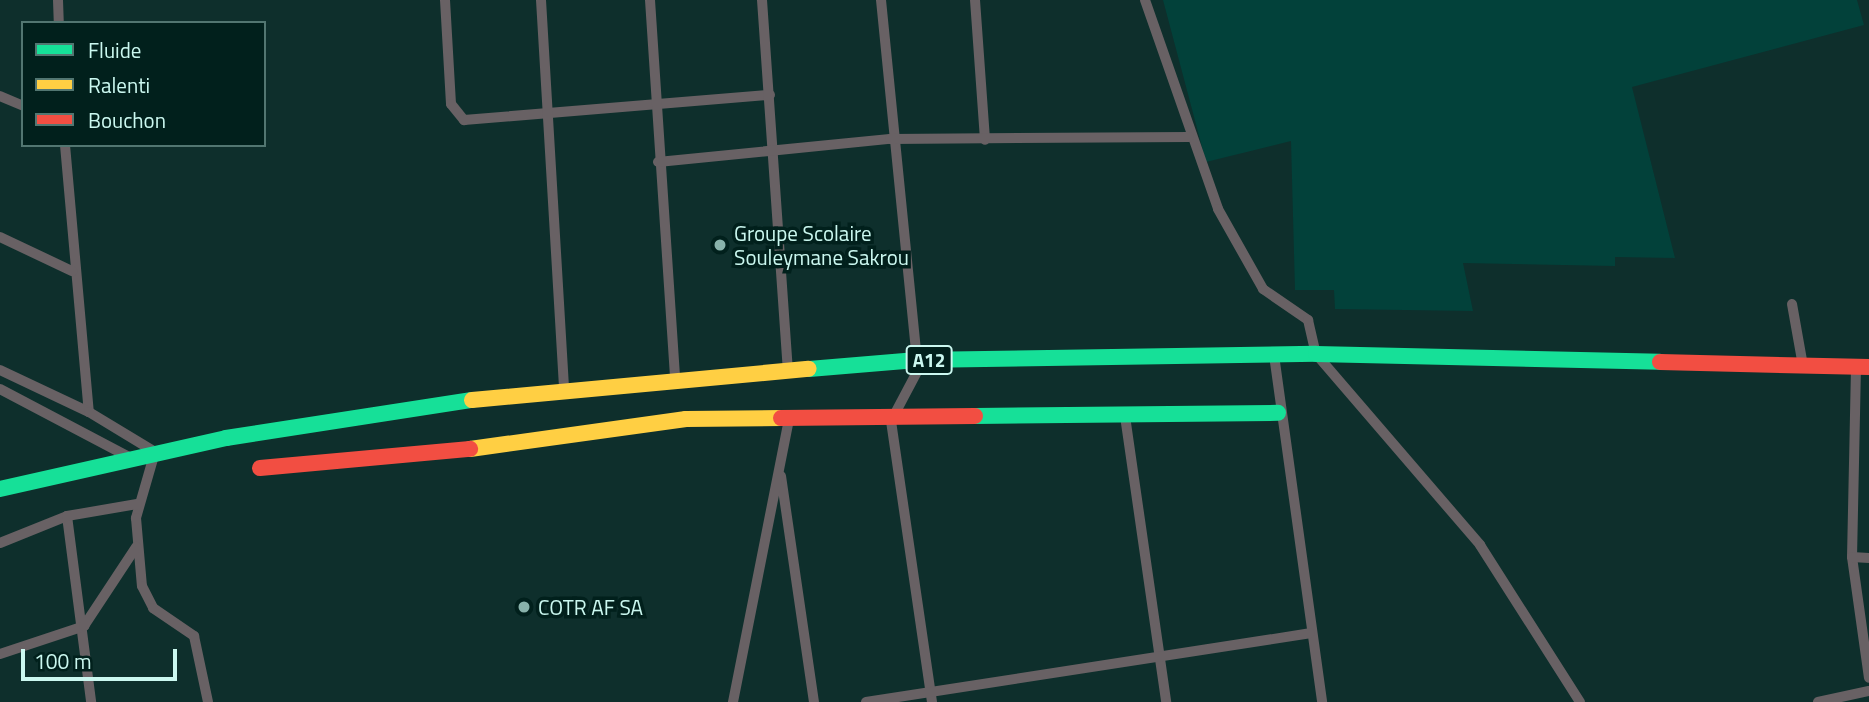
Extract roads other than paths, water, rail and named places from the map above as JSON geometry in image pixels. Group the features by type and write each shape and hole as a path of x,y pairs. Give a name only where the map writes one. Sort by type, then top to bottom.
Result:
{"main road":[{"name":"A12","path":"0,489 155,453 564,387 676,376 917,360 1316,354 1863,367"},
{"path":"260,467 478,448 686,419 891,421 1278,413"}],"street":[{"path":"58,0 59,21"},
{"path":"445,0 455,116 770,95"},
{"path":"541,0 564,387"},
{"path":"650,0 658,162 676,376"},
{"path":"762,0 788,369"},
{"path":"881,0 890,139 917,360 891,421 931,697"},
{"path":"975,0 985,140"},
{"path":"1145,0 1189,137 1218,209 1263,289 1308,320 1316,354 1480,545 1580,702"},
{"path":"0,96 21,105"},
{"path":"658,162 774,147 890,139 1189,137"},
{"path":"65,147 72,271 89,412"},
{"path":"0,237 72,271"},
{"path":"1792,304 1803,366"},
{"path":"1274,355 1278,413 1322,702"},
{"path":"1863,367 1852,557 1869,678"},
{"path":"0,370 89,412 155,453 137,504 136,547 145,599 184,624 198,644 208,702"},
{"path":"0,389 131,458"},
{"path":"1125,416 1166,702"},
{"path":"733,702 789,418"},
{"path":"780,467 814,702"},
{"path":"0,543 67,516 137,504"},
{"path":"67,516 84,626 91,702"},
{"path":"0,654 84,626 136,547"},
{"path":"1852,557 1869,558"},
{"path":"866,702 931,697 1159,656 1310,634"},
{"path":"1818,702 1869,691"}],"place":[{"name":"Groupe Scolaire Souleymane Sakrou","path":"720,245"},
{"name":"COTR AF SA","path":"524,607"}]}
